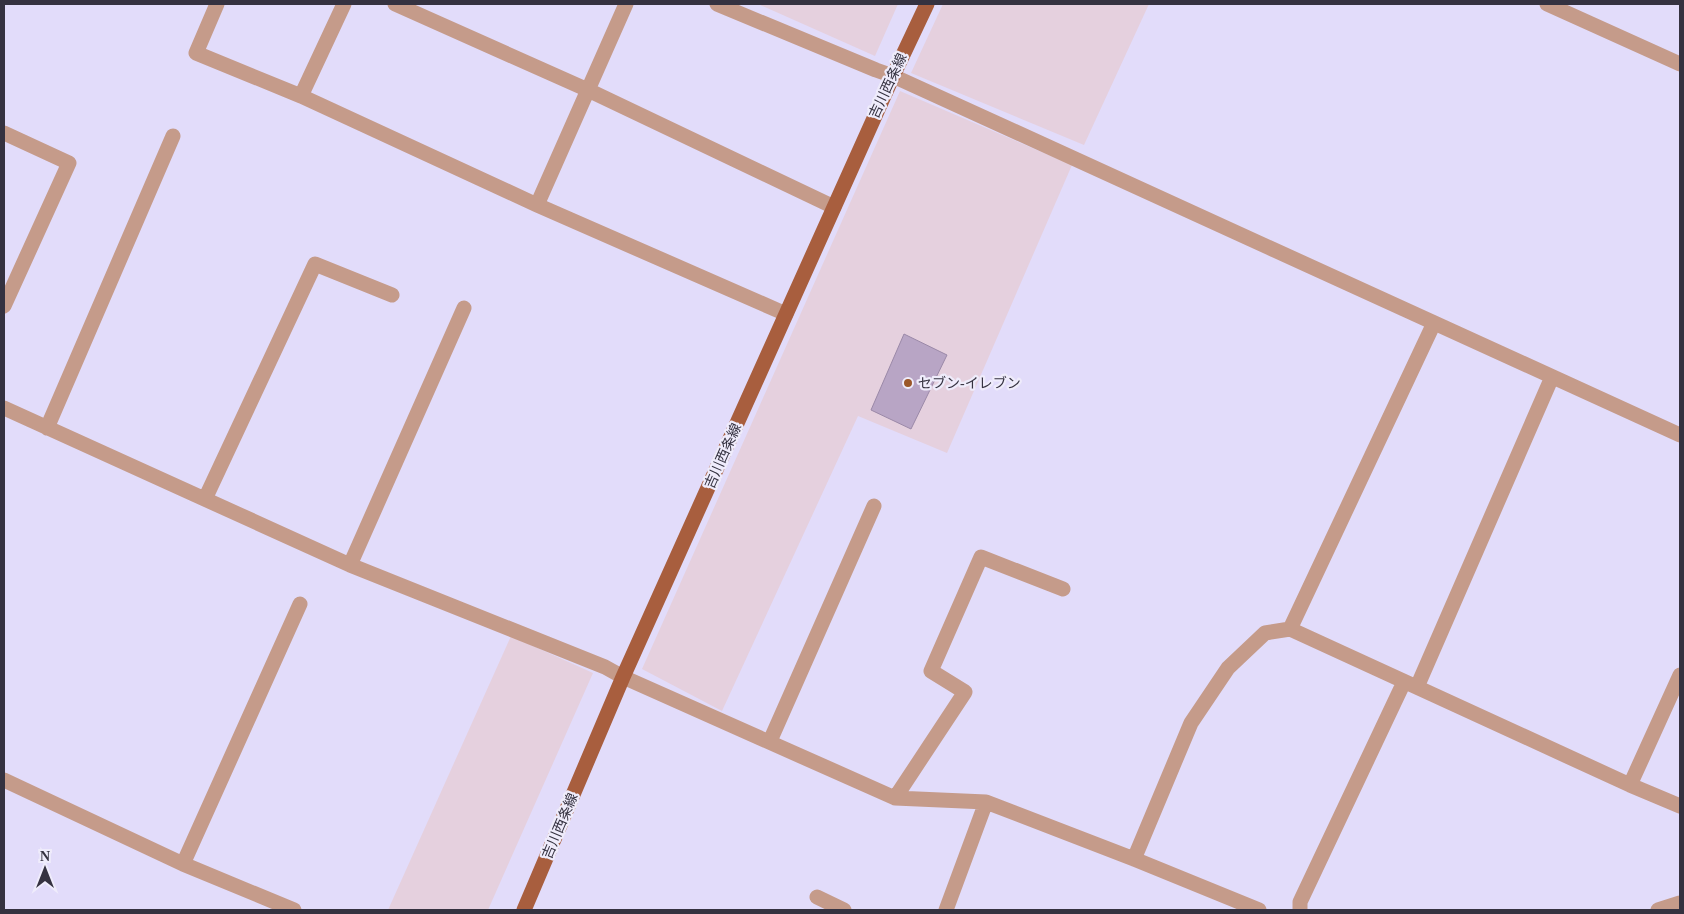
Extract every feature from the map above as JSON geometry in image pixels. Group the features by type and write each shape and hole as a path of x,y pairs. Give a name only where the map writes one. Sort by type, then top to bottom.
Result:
{"main road":[{"name":"吉川西条線","path":"524,910 623,677 927,4"}],"street":[{"path":"218,4 196,53 301,96 537,205 786,314"},
{"path":"301,96 344,4"},
{"path":"395,4 588,90 834,207"},
{"path":"537,205 626,4"},
{"path":"717,4 893,76 1680,435"},
{"path":"1548,4 1680,64"},
{"path":"4,133 69,163 4,306"},
{"path":"48,428 173,136"},
{"path":"205,499 314,264 392,295"},
{"path":"350,565 464,308"},
{"path":"1290,629 1434,323"},
{"path":"1300,910 1300,902 1411,684 1552,377"},
{"path":"4,408 350,565 596,663 623,677 895,798 986,802 1259,910"},
{"path":"770,741 874,506"},
{"path":"895,798 965,692 931,671 980,557 1063,588"},
{"path":"183,864 300,604"},
{"path":"1134,859 1191,723 1228,668 1265,633 1290,629 1630,785 1680,806"},
{"path":"1630,785 1680,675"},
{"path":"4,780 183,864 294,910"},
{"path":"946,910 986,802"},
{"path":"817,897 844,910"},
{"path":"1658,910 1680,903"}],"shaded area":[{"path":"758,4 898,4 875,56"},
{"path":"943,4 1149,4 1084,145 911,73"},
{"path":"900,91 1072,165 947,453 858,416 722,711 642,669"},
{"path":"511,636 593,673 488,910 388,910"}],"building":[{"name":"セブン-イレブン","path":"904,334 947,355 911,429 871,410"}],"place":[{"name":"セブン-イレブン","path":"908,383"}]}
